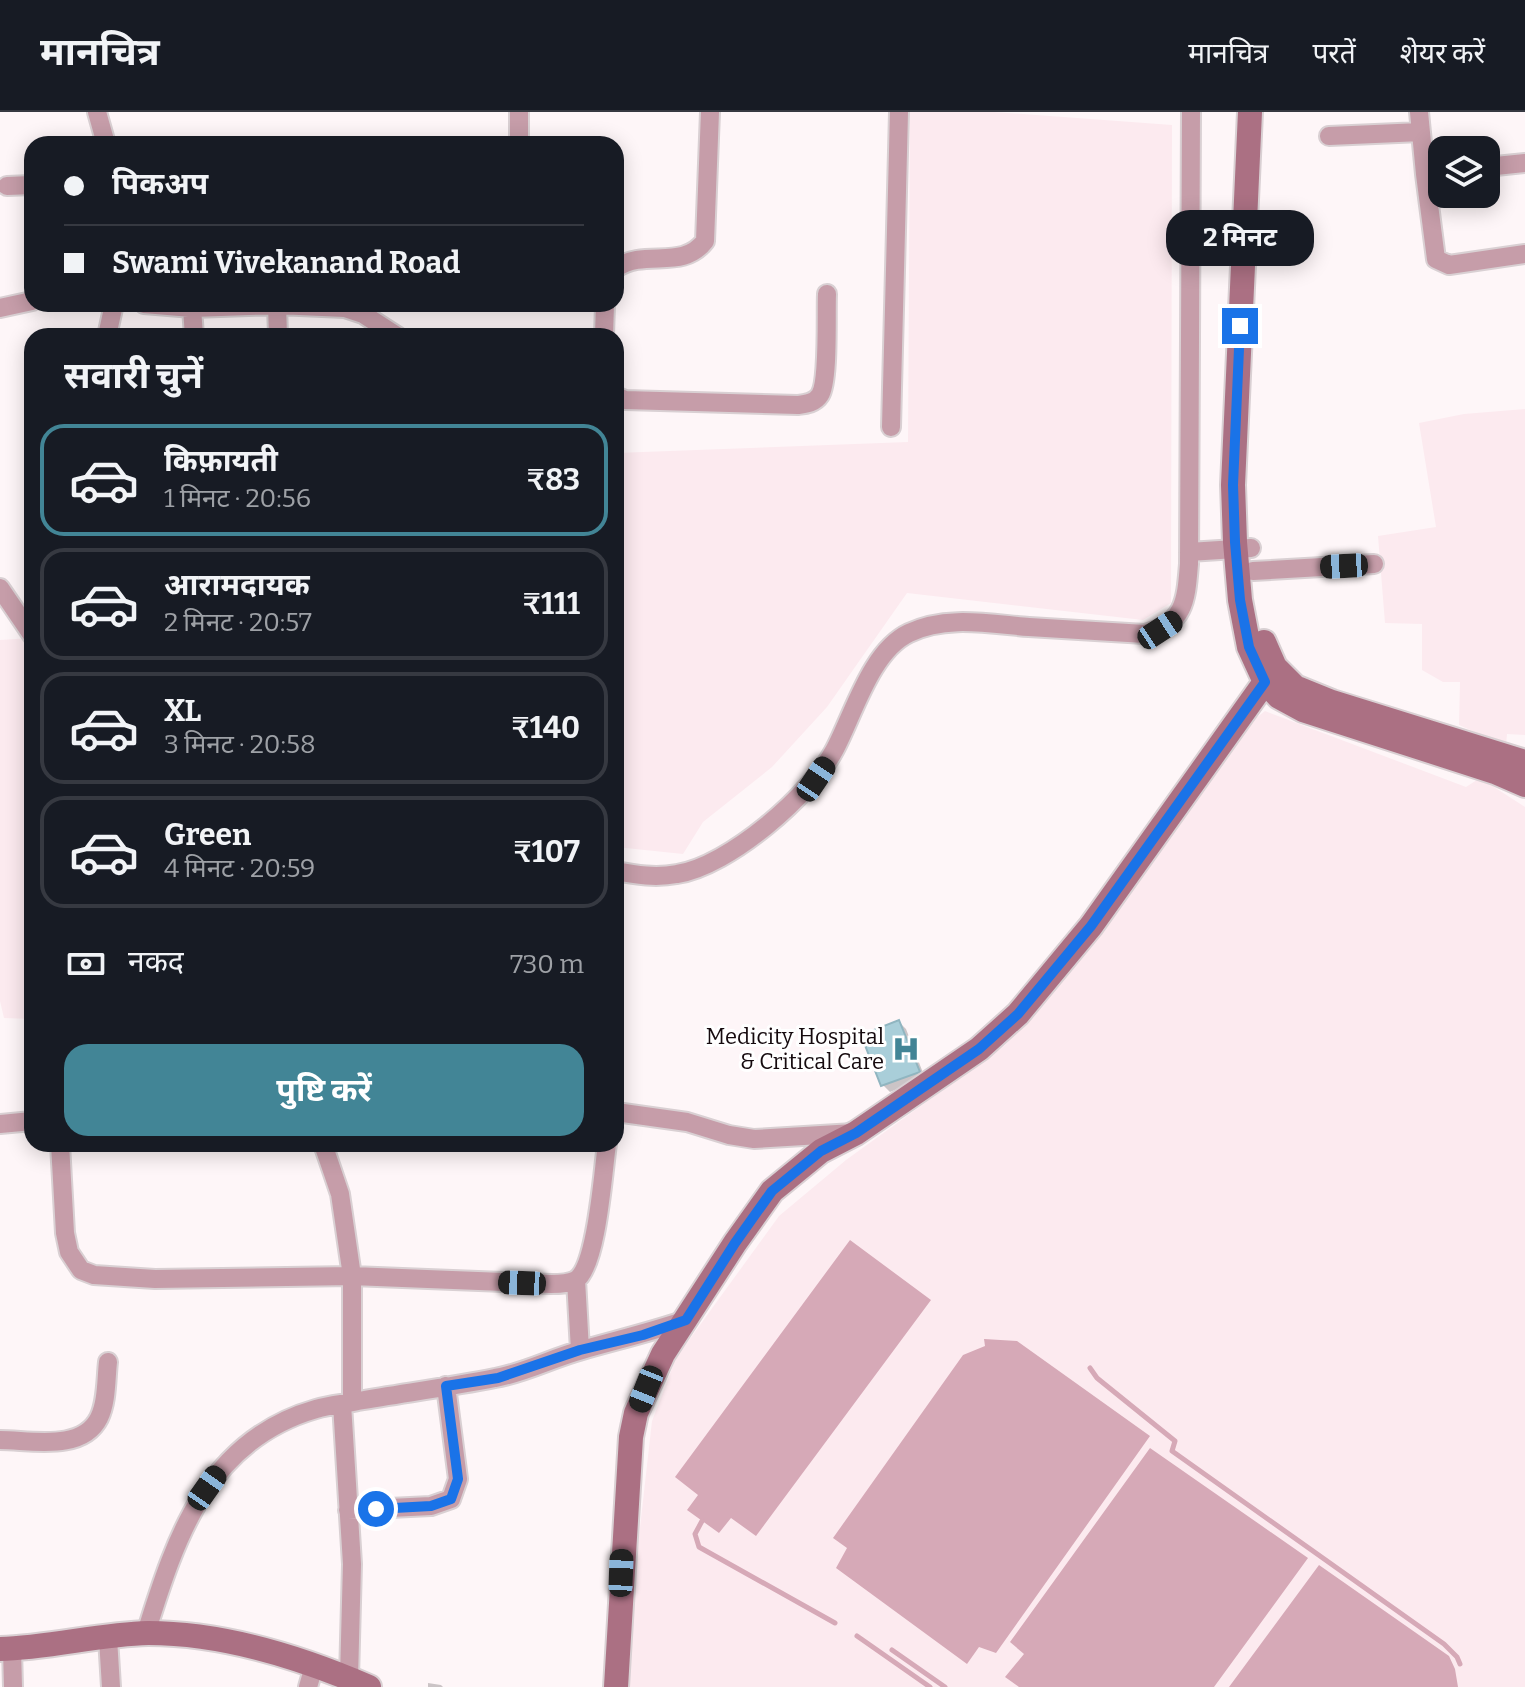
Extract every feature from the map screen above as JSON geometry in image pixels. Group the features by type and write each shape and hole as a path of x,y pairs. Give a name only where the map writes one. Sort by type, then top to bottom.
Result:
{"street":[{"path":"97,112 104,136"},
{"path":"519,112 519,136"},
{"path":"624,264 635,259 685,257 696,252 705,241 710,112"},
{"path":"891,427 899,112"},
{"path":"624,872 654,876 678,874 708,865 780,815 822,770 834,752 875,667 889,648 907,633 948,622 1145,634 1160,630 1174,621 1183,608 1187,592 1189,552 1191,112"},
{"path":"1250,112 1233,485 1264,644 1275,667 1295,687 1332,702 1525,762"},
{"path":"1265,112 1248,424 1246,556 1240,600 1249,647 1265,682 1279,697 1313,714 1495,772 1525,785"},
{"path":"1419,112 1428,154"},
{"path":"1329,136 1421,132"},
{"path":"1500,166 1525,163"},
{"path":"7,186 24,185"},
{"path":"1435,208 1436,259 1449,265 1525,254"},
{"path":"624,400 811,403 820,395 824,381 827,294"},
{"path":"0,308 24,303"},
{"path":"361,312 385,328"},
{"path":"1189,552 1374,564"},
{"path":"0,588 24,623"},
{"path":"616,1687 631,1437 636,1413 654,1371 735,1243 772,1191 821,1151 856,1133 979,1049 1018,1014 1091,926 1265,682"},
{"path":"624,1113 687,1122 754,1139 856,1133"},
{"path":"0,1124 24,1122"},
{"path":"60,1152 69,1252 81,1270 94,1275 155,1279 352,1276 551,1284 566,1284 576,1280 583,1272 593,1245 606,1152"},
{"path":"13,1687 6,1649 146,1633 236,1643 311,1677 359,1683 348,1510 347,1403 352,1276 340,1194 326,1152"},
{"path":"576,1280 580,1350"},
{"path":"146,1633 164,1573 196,1504 218,1472 243,1446 272,1426 307,1411 498,1378 580,1350 643,1335 686,1320"},
{"path":"0,1440 65,1441 81,1437 91,1430 100,1416 108,1362"},
{"path":"348,1510 431,1506 451,1499 458,1479 446,1386"},
{"path":"108,1638 111,1687"}],"shaded area":[{"path":"910,112 994,112 1172,125 1171,603 1143,620 907,593 827,707 772,767 703,822 683,854 624,848 624,453 908,442"},
{"path":"1525,409 1525,735 1507,734 1506,746 1459,725 1460,682 1443,682 1422,670 1422,624 1385,623 1378,536 1436,527 1419,423 1464,414"},
{"path":"24,638 24,1019 4,1018 0,1001 0,640"},
{"path":"1265,711 1466,787 1480,778 1525,807 1525,1687 622,1687 652,1421 676,1358 779,1216 846,1160 1005,1045 1098,937 1237,733"},
{"path":"850,1240 931,1300 756,1536 731,1518 719,1533 687,1510 698,1495 675,1477"},
{"path":"984,1339 1017,1341 1150,1436 996,1653 979,1647 967,1664 836,1568 847,1548 833,1538 963,1355 985,1346"},
{"path":"1150,1448 1308,1558 1214,1687 1019,1687 1005,1677 1024,1654 1010,1642"},
{"path":"1319,1565 1449,1656 1458,1687 1229,1687"}],"building":[{"path":"899,1020 920,1072 881,1086 861,1035"}],"waterway":[{"path":"1090,1368 1097,1378 1175,1441 1172,1451 1444,1644 1460,1664"},
{"path":"702,1521 695,1534 699,1547 835,1623"},
{"path":"857,1636 930,1687"},
{"path":"892,1650 945,1687"}],"place":[{"name":"Medicity Hospital & Critical Care","path":"906,1049"}],"route":[{"path":"376,1509 431,1506 451,1499 458,1479 446,1386 498,1378 580,1350 643,1335 686,1320 772,1191 821,1151 856,1133 979,1049 1018,1014 1120,887 1190,783 1265,682 1249,647 1240,600 1235,542 1233,485 1240,326"}]}
